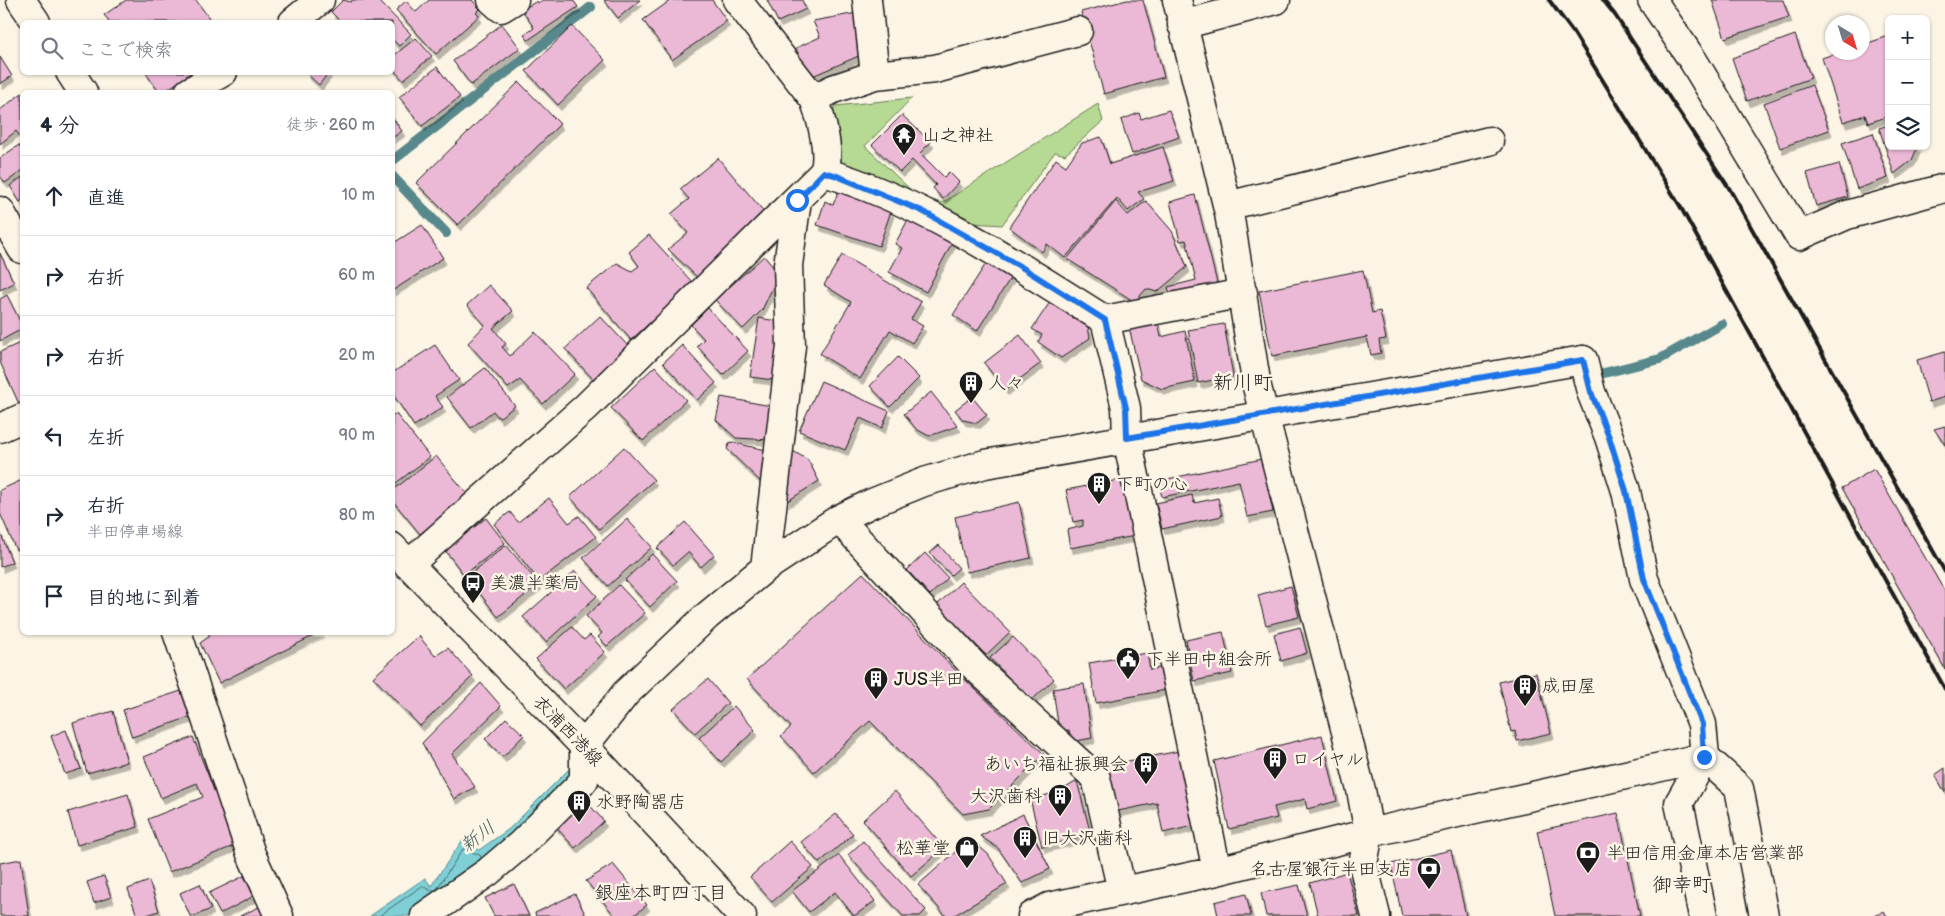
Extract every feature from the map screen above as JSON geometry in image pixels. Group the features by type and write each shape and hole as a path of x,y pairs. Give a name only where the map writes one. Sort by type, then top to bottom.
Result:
{"street":[{"path":"21,0 35,20"},
{"path":"295,20 320,0"},
{"path":"492,0 501,8 514,0"},
{"path":"400,556 586,407 824,172 827,163 820,114 814,99 737,0"},
{"path":"867,0 875,75"},
{"path":"1276,0 1179,12 1227,206 1258,387 1362,790 1369,833 1363,864 1376,916"},
{"path":"1652,0 1694,62 1799,236 1847,215 1945,188"},
{"path":"814,99 833,89 875,75 935,69 1078,30"},
{"path":"72,75 82,90"},
{"path":"192,90 218,75"},
{"path":"1227,206 1489,142"},
{"path":"824,172 922,211 1023,268 1105,320 1243,293"},
{"path":"765,568 791,346 788,265 797,200"},
{"path":"0,211 20,246"},
{"path":"1105,320 1126,408 1127,438 1217,871"},
{"path":"425,916 488,872 521,844 577,788 584,780 584,746 626,693 707,616 765,568 839,519 872,503 924,482 985,464 1583,360 1591,392 1609,437 1626,491 1644,579 1702,724 1704,757 1679,803 1702,916"},
{"path":"0,428 20,419"},
{"path":"839,519 978,669 1096,778 1122,891"},
{"name":"衣浦西港線","path":"400,556 584,746 742,916"},
{"path":"178,635 251,854 279,916"},
{"path":"1032,916 1049,907 1217,871 1369,833 1704,757"},
{"path":"1704,757 1739,788 1764,916"}],"green space":[{"path":"912,98 865,146 916,195 942,203 1098,104 1103,121 1065,155 1055,152 1002,225 957,222 833,165 828,120 835,106"}],"water":[{"path":"568,770 575,779 516,838 414,916 370,916 425,878 431,886 462,841 479,850 509,829"}],"building":[{"path":"126,0 196,0 211,20 108,20 104,15"},
{"path":"343,0 351,2 352,0 378,0 411,34 399,46 395,42 395,20 339,20 331,12"},
{"path":"429,0 472,0 480,9 476,13 479,16 436,54 396,10 406,1 416,12"},
{"path":"543,0 573,0 578,7 528,40 524,35 534,28 522,10 537,1 538,3"},
{"path":"604,0 640,0 618,18"},
{"path":"671,0 712,0 727,21 672,60 643,20"},
{"path":"767,0 802,0 806,9 778,22"},
{"path":"1127,0 1143,0 1164,77 1104,94 1081,12"},
{"path":"1712,0 1783,0 1789,17 1725,38"},
{"path":"857,13 861,55 808,78 796,48 820,37 813,21"},
{"path":"502,24 520,48 471,85 453,61"},
{"path":"572,26 605,60 558,105 526,71"},
{"path":"1795,35 1811,78 1747,101 1732,58"},
{"path":"1885,37 1885,117 1868,123 1865,115 1843,122 1822,58 1825,57 1825,60 1870,60 1870,42"},
{"path":"416,38 432,56 403,80 395,71 395,55"},
{"path":"0,57 12,76 0,84"},
{"path":"437,67 460,97 422,126 399,97"},
{"path":"147,75 188,75 167,90 158,90"},
{"path":"308,75 327,75 319,85"},
{"path":"519,82 560,124 458,225 416,183"},
{"path":"1812,85 1829,130 1780,148 1764,103"},
{"path":"20,95 20,137 16,131 0,144 0,110"},
{"path":"1169,110 1179,137 1132,154 1121,120 1139,113 1141,119"},
{"name":"山之神社","path":"902,115 931,142 920,153 944,177 949,172 959,182 943,199 933,188 936,185 912,160 900,172 872,145"},
{"path":"395,121 402,131 395,136"},
{"path":"1885,126 1885,146 1879,128"},
{"path":"1873,133 1888,178 1857,189 1842,143"},
{"path":"1101,137 1110,164 1163,147 1174,181 1138,192 1144,199 1128,211 1117,198 1065,258 1047,244 1042,252 1009,227 1056,159 1066,166 1082,143"},
{"path":"19,145 20,172 5,183 0,176 0,158"},
{"path":"1886,150 1916,150 1912,160 1894,174"},
{"path":"718,158 766,214 700,280 668,249 688,233 671,214 689,199 680,189"},
{"path":"1839,164 1848,197 1816,206 1807,173"},
{"path":"20,178 20,202 10,186"},
{"path":"838,192 891,211 879,246 817,225 825,201 833,205"},
{"path":"1195,195 1217,283 1170,295 1168,287 1196,280 1186,240 1180,241 1170,202"},
{"path":"1116,201 1128,215 1146,201 1172,231 1187,267 1157,292 1146,289 1135,302 1067,259"},
{"path":"910,216 954,239 926,292 889,272 902,248 895,244"},
{"path":"422,225 443,258 395,289 395,242"},
{"path":"649,235 693,283 631,340 586,288 617,263 632,271 639,266 629,252"},
{"path":"0,253 14,283 0,290"},
{"path":"842,255 921,302 911,319 923,326 912,343 890,330 860,379 820,354 851,302 824,285"},
{"path":"764,256 779,274 762,310 743,329 715,300"},
{"path":"987,262 1011,277 977,331 953,315"},
{"path":"1363,270 1372,313 1380,311 1386,339 1379,340 1381,353 1371,355 1367,337 1272,356 1259,291"},
{"path":"489,285 513,311 493,328 506,344 502,347 510,356 535,332 575,374 543,404 520,380 508,388 468,343 485,325 467,305"},
{"path":"7,295 20,321 20,330 0,341 0,299"},
{"path":"1050,302 1088,327 1090,338 1061,358 1038,342 1042,335 1032,329"},
{"path":"708,308 748,351 723,375 697,346 704,339 691,325"},
{"path":"600,316 628,346 593,379 565,349"},
{"path":"759,318 782,322 773,380 750,377"},
{"path":"1158,322 1161,337 1185,331 1195,382 1162,389 1141,379 1129,327"},
{"path":"1224,324 1233,376 1198,383 1188,330"},
{"path":"1020,335 1041,363 1005,390 984,363"},
{"path":"20,343 19,404 0,362 0,352"},
{"path":"435,345 459,380 435,396 443,407 414,426 395,398 395,371"},
{"path":"682,345 716,383 697,400 663,363"},
{"path":"1945,352 1945,397 1929,402 1917,360"},
{"path":"898,357 919,378 890,407 870,386"},
{"path":"655,366 686,400 643,441 611,408"},
{"path":"485,368 515,406 499,418 493,411 471,428 447,397"},
{"path":"821,381 889,411 882,428 860,418 845,450 799,431"},
{"path":"931,392 958,426 929,436 916,429 904,414"},
{"path":"721,397 777,407 771,440 736,438 716,420"},
{"name":"人々","path":"972,397 987,415 977,423 963,420 955,410"},
{"path":"395,414 430,457 395,484"},
{"path":"1945,426 1945,445 1934,429"},
{"path":"730,442 766,450 763,484 727,449"},
{"path":"624,447 654,480 599,529 570,497"},
{"path":"793,451 808,460 819,481 786,502"},
{"path":"436,456 468,495 420,534 395,504 395,489"},
{"path":"1262,459 1273,512 1247,517 1239,481 1162,497 1158,481"},
{"path":"1874,469 1945,592 1945,669 1842,488"},
{"name":"下町の心","path":"1124,479 1135,536 1070,548 1067,530 1083,526 1083,520 1073,522 1066,490"},
{"path":"20,481 20,549 16,550 0,513 0,490"},
{"path":"1192,495 1194,503 1218,498 1222,516 1162,529 1156,503"},
{"path":"549,498 569,523 579,516 596,537 539,581 494,524 510,512 518,522"},
{"path":"1019,502 1031,558 967,572 955,517"},
{"path":"486,518 505,543 464,575 445,550"},
{"path":"627,519 652,547 608,586 583,558"},
{"path":"685,522 714,555 701,567 688,552 673,565 657,548"},
{"path":"0,532 12,562 0,567"},
{"path":"506,545 539,584 498,617 467,577"},
{"path":"939,545 959,568 951,575 930,553"},
{"path":"925,553 948,578 930,595 907,570"},
{"path":"652,554 677,581 650,607 625,580"},
{"path":"575,571 597,596 546,642 523,617"},
{"name":"JUS半田","path":"863,573 959,674 1044,754 989,809 963,814 870,721 814,772 781,736 791,727 747,679"},
{"path":"961,582 1010,632 986,655 937,605"},
{"path":"619,585 645,613 607,646 598,637 602,633 586,616"},
{"path":"1291,586 1299,617 1266,625 1258,595"},
{"path":"572,627 584,640 590,635 605,652 564,689 536,659"},
{"path":"1300,627 1307,653 1281,661 1274,634"},
{"path":"1223,632 1232,673 1194,681 1186,640"},
{"path":"315,635 219,683 200,643 210,636"},
{"path":"419,636 435,656 448,648 473,676 420,726 373,677"},
{"path":"1013,637 1054,679 1031,701 990,658"},
{"name":"下半田中組会所","path":"1147,653 1150,670 1162,667 1166,690 1096,703 1089,663"},
{"name":"成田屋","path":"1536,673 1551,733 1517,741 1515,731 1511,732 1499,682"},
{"path":"708,679 728,703 695,733 673,709"},
{"path":"481,683 501,706 452,754 475,787 454,799 422,743"},
{"path":"1084,684 1092,738 1071,742 1069,730 1059,731 1053,689"},
{"path":"181,691 190,717 132,737 123,710"},
{"path":"734,706 755,730 721,762 699,738"},
{"path":"113,711 127,762 87,773 73,723"},
{"path":"506,718 524,735 503,757 485,739"},
{"path":"66,730 81,769 65,774 51,736"},
{"name":"ロイヤル","path":"1322,735 1337,801 1307,809 1305,799 1274,807 1277,818 1229,829 1214,761"},
{"path":"193,737 236,845 169,872 148,819 203,797 197,783 161,798 144,757"},
{"name":"あいち福祉振興会","path":"1179,751 1193,826 1163,833 1157,803 1113,812 1103,766"},
{"path":"1945,768 1945,792 1935,775"},
{"name":"大沢歯科","path":"1077,781 1091,835 1042,847 1030,799 1059,792"},
{"path":"895,791 944,848 911,876 863,820"},
{"path":"128,794 138,827 77,845 68,812"},
{"name":"水野陶器店","path":"584,799 604,821 575,848 555,826"},
{"name":"半田信用金庫本店営業部","path":"1618,813 1640,916 1555,916 1537,831"},
{"path":"836,814 853,834 819,863 801,842"},
{"name":"旧大沢歯科","path":"1023,814 1050,869 1022,883 998,848 980,836"},
{"name":"松華堂","path":"970,839 988,854 1007,884 953,916 946,916 918,885"},
{"path":"790,841 813,867 772,902 750,877"},
{"path":"863,841 926,910 920,916 903,916 848,855"},
{"name":"名古屋銀行半田支店","path":"1451,850 1466,916 1402,916 1391,864"},
{"path":"839,855 875,901 854,916 835,892 809,912 792,891"},
{"path":"21,859 29,916 0,916 0,863"},
{"path":"613,864 647,905 633,916 615,916 586,881"},
{"path":"1347,872 1359,916 1318,916 1310,883"},
{"path":"104,876 111,897 94,903 87,882"},
{"path":"244,876 254,896 220,914 209,893"},
{"path":"149,881 159,911 144,916 137,916 128,889"},
{"path":"200,884 211,909 190,916 180,893"},
{"path":"514,884 529,916 494,916 485,898"},
{"path":"1299,885 1307,916 1266,916 1261,893"},
{"path":"575,894 586,916 536,916 535,913"},
{"path":"1246,894 1251,916 1218,916 1215,902"},
{"path":"261,906 266,916 240,916"},
{"path":"1884,911 1887,916 1875,916"}],"waterway":[{"path":"395,159 591,7"},
{"path":"395,179 446,233"},
{"path":"1604,373 1660,359 1722,324"}],"railway":[{"path":"1549,0 1573,32 1680,206 1945,689"},
{"path":"1603,0 1615,15 1729,188 1945,572"}],"place":[{"name":"山之神社","path":"904,156"},
{"name":"人々","path":"971,404"},
{"name":"下町の心","path":"1099,505"},
{"name":"美濃半薬局","path":"473,604"},
{"name":"下半田中組会所","path":"1128,680"},
{"name":"JUS半田","path":"876,700"},
{"name":"成田屋","path":"1525,707"},
{"name":"ロイヤル","path":"1275,780"},
{"name":"あいち福祉振興会","path":"1146,785"},
{"name":"大沢歯科","path":"1060,817"},
{"name":"水野陶器店","path":"579,823"},
{"name":"旧大沢歯科","path":"1025,859"},
{"name":"松華堂","path":"967,869"},
{"name":"半田信用金庫本店営業部","path":"1588,874"},
{"name":"名古屋銀行半田支店","path":"1429,890"}],"district":[{"name":"新川町","path":"1243,383"},
{"name":"御幸町","path":"1682,885"},
{"name":"銀座本町四丁目","path":"661,893"}],"route":[{"path":"797,200 824,172 837,176 922,211 1023,268 1105,320 1126,408 1127,438 1583,360 1591,392 1609,437 1626,491 1644,579 1702,724 1704,757"}],"water label":[{"name":"新川","path":"478,837"}]}
